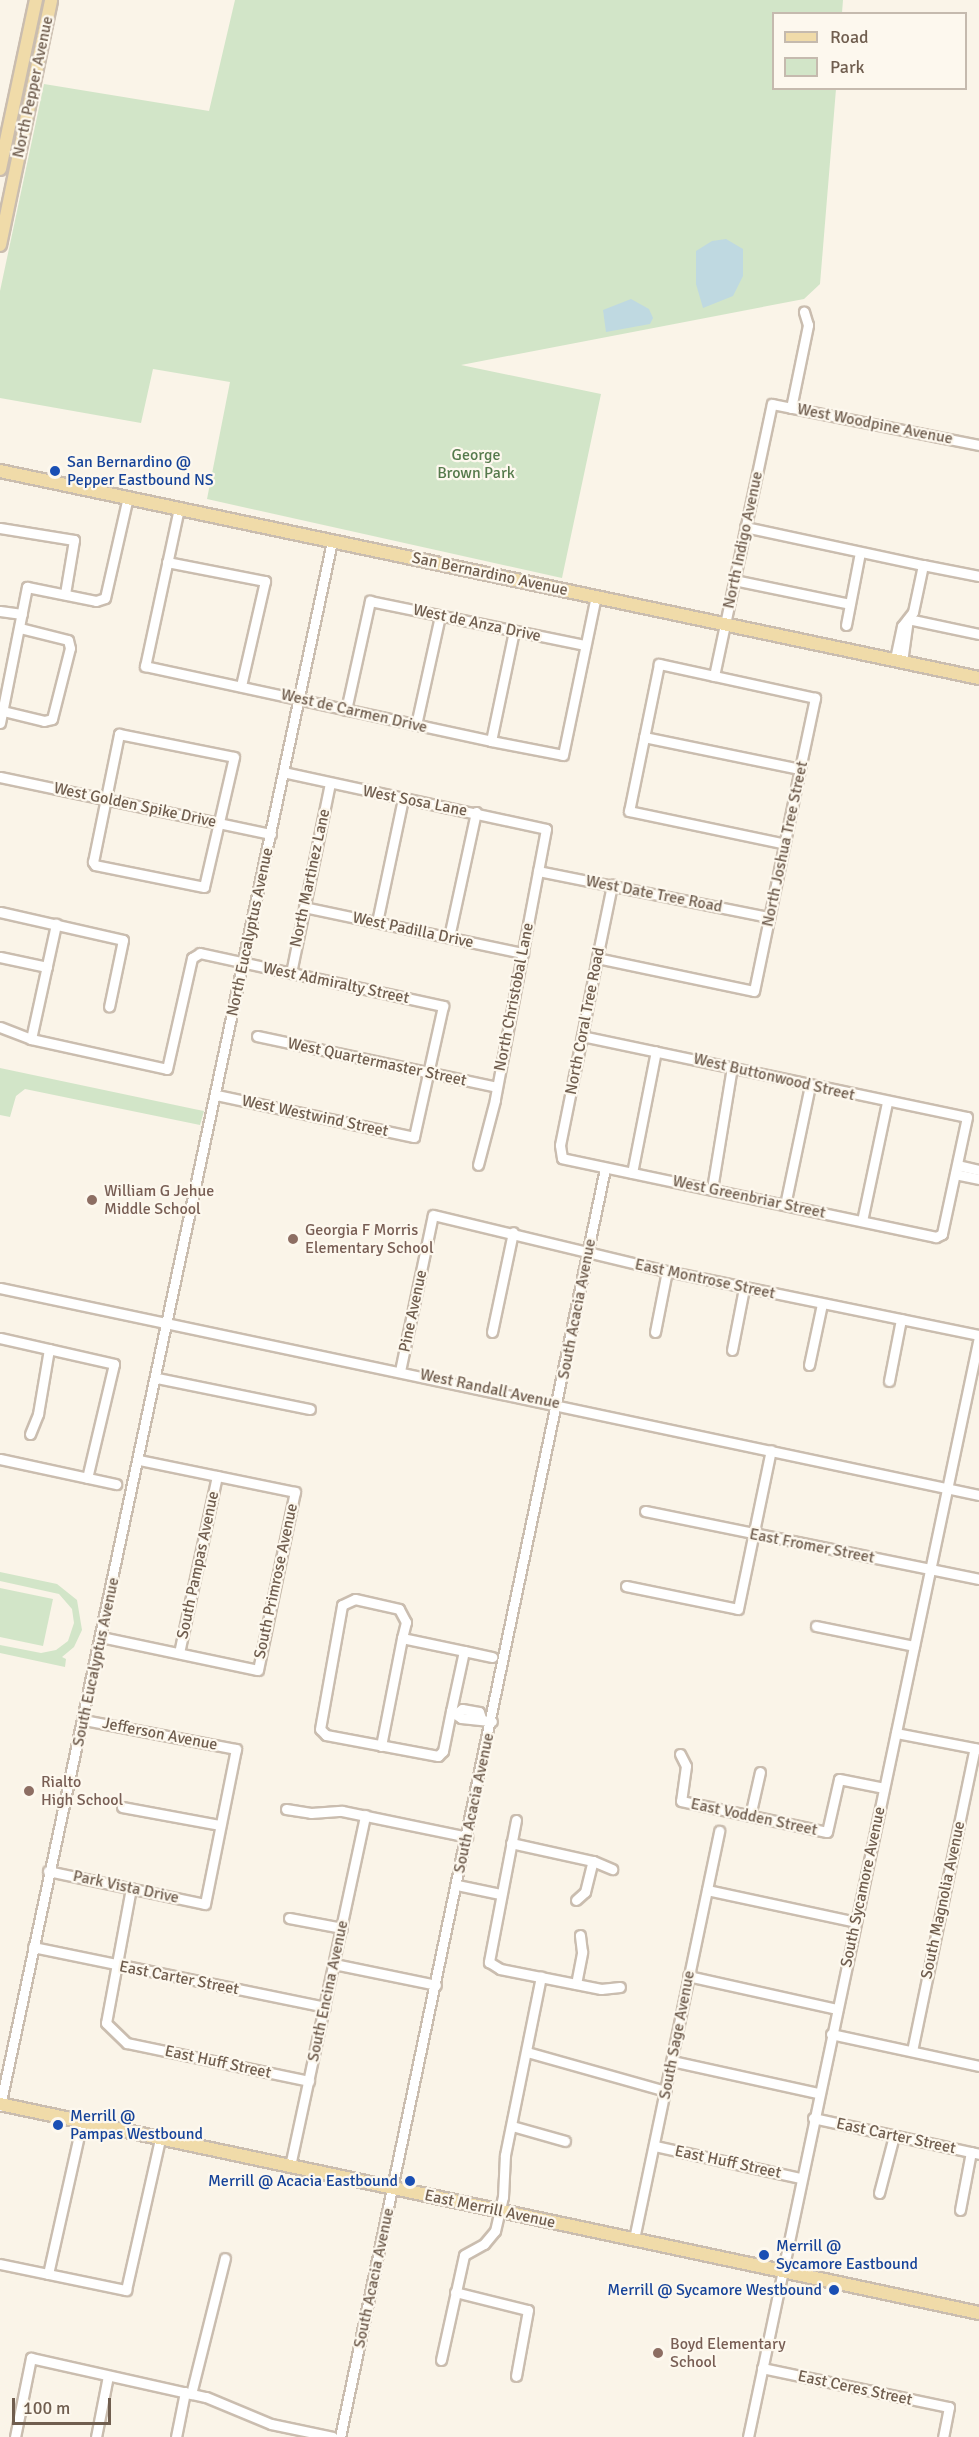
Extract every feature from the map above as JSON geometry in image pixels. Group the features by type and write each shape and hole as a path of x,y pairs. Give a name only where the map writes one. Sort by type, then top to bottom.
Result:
{"main road":[{"name":"North Pepper Avenue","path":"0,169 36,0"},
{"name":"North Pepper Avenue","path":"0,245 51,0"},
{"name":"San Bernardino Avenue","path":"0,471 979,678"},
{"name":"East Merrill Avenue","path":"0,2105 979,2313"}],"street":[{"path":"791,408 808,325 804,312"},
{"name":"West Woodpine Avenue","path":"772,404 979,445"},
{"name":"North Indigo Avenue","path":"714,676 772,404"},
{"path":"0,723 3,695 20,628 27,587 96,601 105,598 128,497"},
{"path":"179,508 167,562 265,581 241,686"},
{"path":"745,527 979,576"},
{"path":"0,528 74,540 65,594"},
{"name":"North Eucalyptus Avenue","path":"168,1323 332,541"},
{"path":"846,625 860,552"},
{"name":"West de Carmen Drive","path":"167,562 145,666 491,741 563,755 585,645"},
{"path":"898,661 923,565"},
{"path":"734,580 850,604"},
{"path":"585,645 596,596"},
{"name":"West de Anza Drive","path":"346,710 370,601 585,645"},
{"path":"0,611 22,614"},
{"path":"416,725 440,616"},
{"path":"908,620 979,634"},
{"path":"3,711 44,721 52,719 70,648 68,640 20,628"},
{"path":"491,741 514,631"},
{"path":"714,676 659,664 629,811 785,844"},
{"name":"North Joshua Tree Street","path":"597,958 754,991 815,698 714,676"},
{"path":"119,734 234,757 208,882 197,888 95,865 106,799 119,734"},
{"path":"644,737 800,769"},
{"name":"West Sosa Lane","path":"283,772 546,829"},
{"name":"West Golden Spike Drive","path":"0,777 271,834"},
{"name":"North Martinez Lane","path":"291,974 330,783"},
{"path":"376,922 403,799"},
{"path":"450,937 476,812"},
{"name":"North Christobal Lane","path":"478,1165 497,1087 546,829"},
{"name":"West Date Tree Road","path":"538,871 770,917"},
{"name":"North Coral Tree Road","path":"562,1158 560,1145 612,885"},
{"name":"West Padilla Drive","path":"304,907 523,953"},
{"path":"0,912 123,940 109,1007"},
{"path":"0,1027 31,1039 56,924"},
{"name":"West Admiralty Street","path":"31,1039 162,1069 170,1064 194,954 242,962 443,1006 428,1073"},
{"path":"0,957 46,967"},
{"name":"West Quartermaster Street","path":"257,1036 497,1087"},
{"name":"West Buttonwood Street","path":"582,1036 967,1117 956,1170"},
{"path":"632,1173 656,1051"},
{"path":"712,1189 732,1067"},
{"name":"West Westwind Street","path":"216,1095 414,1137 428,1073"},
{"path":"785,1205 810,1085"},
{"path":"862,1221 887,1102"},
{"name":"West Greenbriar Street","path":"562,1158 936,1236 942,1234 956,1170"},
{"name":"South Acacia Avenue","path":"340,2437 559,1403 605,1168"},
{"path":"956,1170 979,1170"},
{"path":"956,1170 979,1179"},
{"name":"East Montrose Street","path":"433,1215 513,1232 588,1254 979,1336"},
{"name":"Pine Avenue","path":"400,1371 433,1215"},
{"path":"492,1332 513,1232"},
{"path":"655,1332 667,1271"},
{"name":"West Randall Avenue","path":"0,1288 559,1403 979,1495"},
{"path":"732,1350 744,1288"},
{"path":"808,1365 822,1304"},
{"path":"889,1381 901,1319"},
{"name":"South Eucalyptus Avenue","path":"0,2105 48,1871 84,1720 168,1323"},
{"name":"South Sycamore Avenue","path":"748,2437 800,2178 979,1336"},
{"path":"0,1338 114,1364 87,1478"},
{"path":"30,1434 38,1414 49,1349"},
{"path":"157,1378 310,1409"},
{"path":"626,1586 738,1609 771,1450"},
{"path":"0,1459 116,1484"},
{"path":"139,1460 217,1476"},
{"name":"South Primrose Avenue","path":"179,1653 258,1670 295,1492 217,1476"},
{"name":"South Pampas Avenue","path":"179,1653 217,1476"},
{"name":"East Fromer Street","path":"645,1511 979,1579"},
{"path":"381,1746 406,1622 399,1609 355,1599 342,1605 320,1729 326,1735 381,1746 438,1756 443,1750 455,1711 464,1651"},
{"path":"816,1626 914,1646"},
{"path":"101,1637 179,1653"},
{"path":"402,1638 492,1657"},
{"path":"455,1711 461,1718 470,1715 492,1721"},
{"name":"Jefferson Avenue","path":"84,1720 236,1749 220,1825"},
{"path":"896,1732 977,1749"},
{"name":"South Magnolia Avenue","path":"912,2051 977,1749"},
{"name":"East Vodden Street","path":"680,1754 686,1766 681,1801 827,1832 839,1779 884,1788"},
{"path":"750,1816 760,1772"},
{"path":"122,1807 220,1825"},
{"path":"286,1809 364,1815 467,1837"},
{"name":"South Encina Avenue","path":"290,2166 364,1815"},
{"path":"516,1820 500,1894 489,1962 493,1967 601,1989 620,1987"},
{"name":"Park Vista Drive","path":"48,1871 205,1904 220,1825"},
{"name":"South Sage Avenue","path":"634,2239 719,1831"},
{"path":"511,1843 593,1861 612,1869"},
{"path":"576,1900 585,1892 593,1861"},
{"path":"457,1885 500,1894"},
{"path":"115,1966 131,1888"},
{"path":"707,1890 856,1922"},
{"path":"289,1918 342,1928"},
{"path":"576,1984 582,1952 580,1935"},
{"name":"East Carter Street","path":"33,1947 115,1966 325,2007"},
{"path":"334,1964 436,1985"},
{"name":"East Huff Street","path":"115,1966 106,2023 127,2043 309,2081"},
{"path":"688,1976 837,2009"},
{"path":"441,2360 464,2255 484,2244 495,2231 512,2126 541,1977"},
{"path":"831,2034 979,2066"},
{"path":"527,2052 666,2091"},
{"path":"672,2061 818,2093"},
{"name":"East Carter Street","path":"813,2118 975,2153"},
{"path":"48,2274 82,2122"},
{"path":"512,2126 565,2140"},
{"path":"879,2193 894,2136"},
{"path":"0,2264 126,2290 160,2139"},
{"name":"East Huff Street","path":"655,2146 800,2178"},
{"path":"960,2210 975,2153"},
{"path":"176,2437 225,2259"},
{"path":"455,2292 528,2310 516,2376"},
{"path":"15,2437 31,2358 188,2393 272,2424 333,2437"},
{"name":"East Ceres Street","path":"762,2368 949,2407 943,2437"},
{"path":"96,2437 108,2376"}],"green space":[{"name":"George Brown Park","path":"235,0 843,0 842,12 772,12 772,90 836,90 820,284 804,299 461,365 601,394 562,578 207,499 230,382 153,369 141,423 0,398 0,291 44,84 209,111"},
{"path":"0,1068 204,1111 200,1125 25,1089 16,1096 10,1117 0,1115"},
{"path":"0,1572 57,1584 77,1600 82,1630 74,1647 62,1657 66,1659 65,1667 0,1653 0,1645 41,1653 56,1650 68,1641 74,1623 72,1609 59,1594 0,1581"},
{"path":"0,1588 53,1599 43,1646 0,1637"}],"water":[{"path":"726,239 743,249 743,276 733,296 703,308 696,284 696,251 712,241"},
{"path":"631,299 649,309 653,318 650,324 606,332 603,310"}],"place":[{"name":"San Bernardino @ Pepper Eastbound NS","path":"55,471"},
{"name":"William G Jehue Middle School","path":"92,1200"},
{"name":"Georgia F Morris Elementary School","path":"293,1239"},
{"name":"Rialto High School","path":"29,1791"},
{"name":"Merrill @ Pampas Westbound","path":"58,2125"},
{"name":"Merrill @ Acacia Eastbound","path":"410,2181"},
{"name":"Merrill @ Sycamore Eastbound","path":"764,2255"},
{"name":"Merrill @ Sycamore Westbound","path":"834,2290"},
{"name":"Boyd Elementary School","path":"658,2353"}]}
